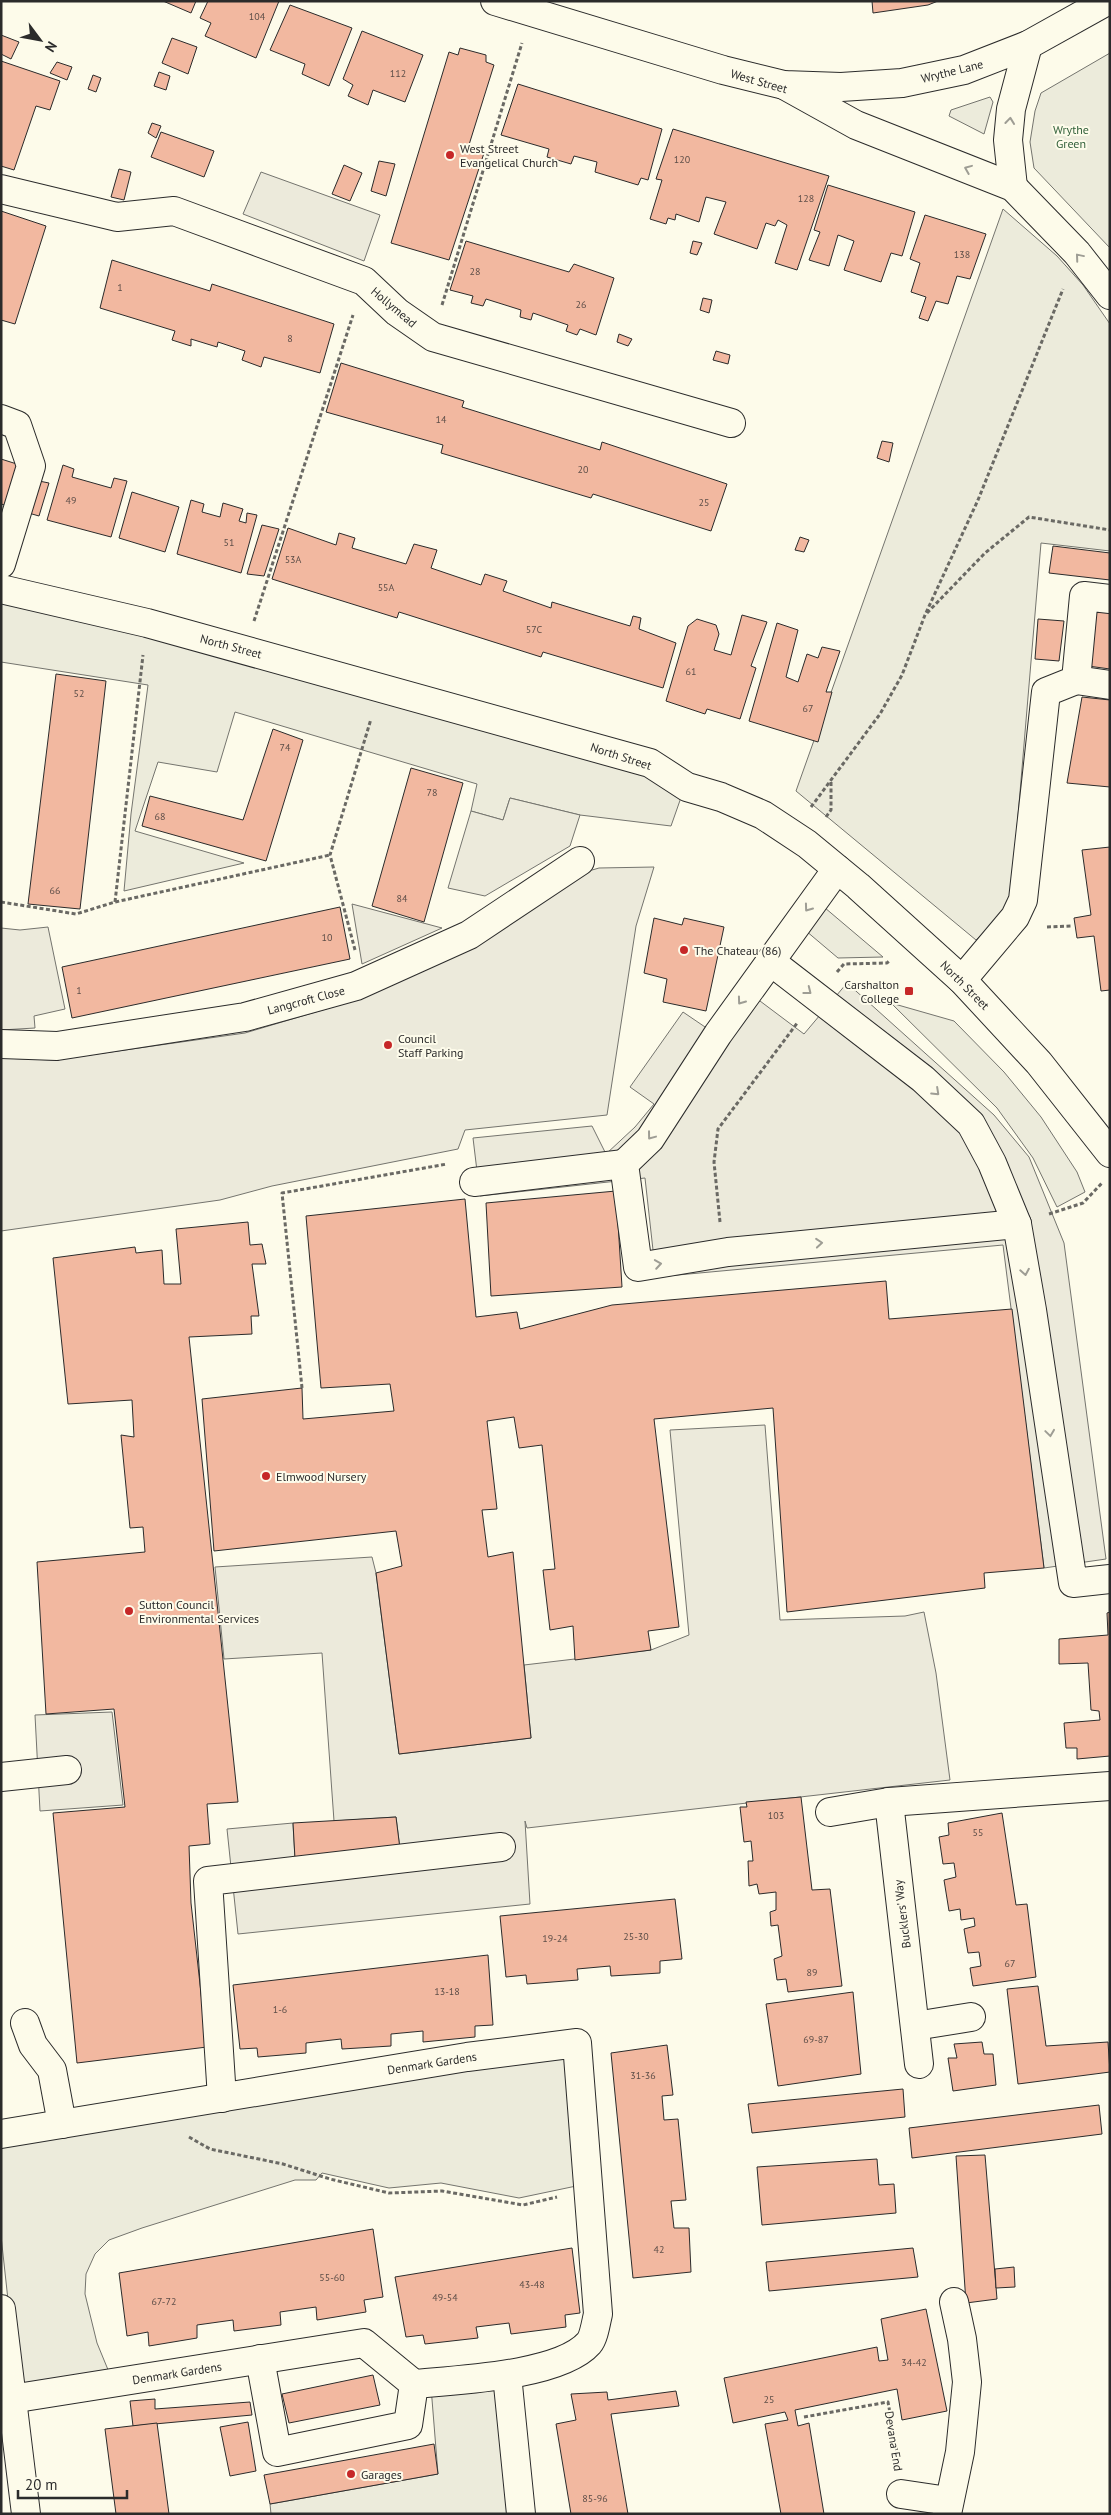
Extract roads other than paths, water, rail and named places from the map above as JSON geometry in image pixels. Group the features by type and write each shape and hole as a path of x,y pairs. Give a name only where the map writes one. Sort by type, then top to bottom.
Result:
{"street":[{"name":"West Street","path":"495,1 674,57 784,85 856,125 1013,187 1077,253 1110,295"},
{"name":"Wrythe Lane","path":"784,85 861,86 902,83 964,70 1028,45 1107,1"},
{"path":"1013,187 1008,140 1015,91 1028,45"},
{"name":"Hollymead","path":"1,189 117,217 174,211 364,281 397,312 434,337 730,423"},
{"path":"1,419 17,424 32,466 1,564"},
{"name":"North Street","path":"1,589 147,623 650,763 687,787 721,797 763,816 807,844 837,868 962,980 1039,1063 1110,1153"},
{"path":"1076,680 1084,596 1110,599"},
{"path":"962,980 1015,917 1023,900 1046,692 1076,680 1110,686"},
{"name":"Langcroft Close","path":"1,1044 57,1046 244,1017 363,983 469,935 580,861"},
{"path":"474,1182 624,1164 650,1138 718,1034 837,868"},
{"path":"770,961 923,1079 971,1124 992,1163 1017,1224 1032,1310 1072,1583 1110,1579"},
{"path":"624,1164 638,1266 723,1253 1017,1224"},
{"path":"1,1777 67,1770"},
{"path":"830,1812 889,1802 1110,1786"},
{"name":"Bucklers' Way","path":"889,1802 920,2064"},
{"path":"222,2098 208,1881 501,1847"},
{"path":"915,2026 971,2017"},
{"path":"25,2023 33,2045 52,2070 62,2124"},
{"name":"Denmark Gardens","path":"1,2134 468,2057 577,2043 598,2314 590,2342 568,2359 507,2375 414,2384 364,2342 11,2399"},
{"path":"901,2494 948,2507 960,2452 967,2382 962,2339 954,2302"},
{"path":"1,2309 26,2514"},
{"path":"260,2359 277,2452 408,2425 414,2384"},
{"path":"507,2375 521,2514"}],"place":[{"name":"West Street Evangelical Church","path":"450,155"},
{"name":"The Chateau (86)","path":"684,950"},
{"name":"Carshalton College","path":"909,991"},
{"name":"Council Staff Parking","path":"388,1045"},
{"name":"Elmwood Nursery","path":"266,1476"},
{"name":"Sutton Council Environmental Services","path":"129,1611"},
{"name":"Garages","path":"351,2474"}],"park label":[{"name":"Wrythe Green","path":"1071,136"}]}
